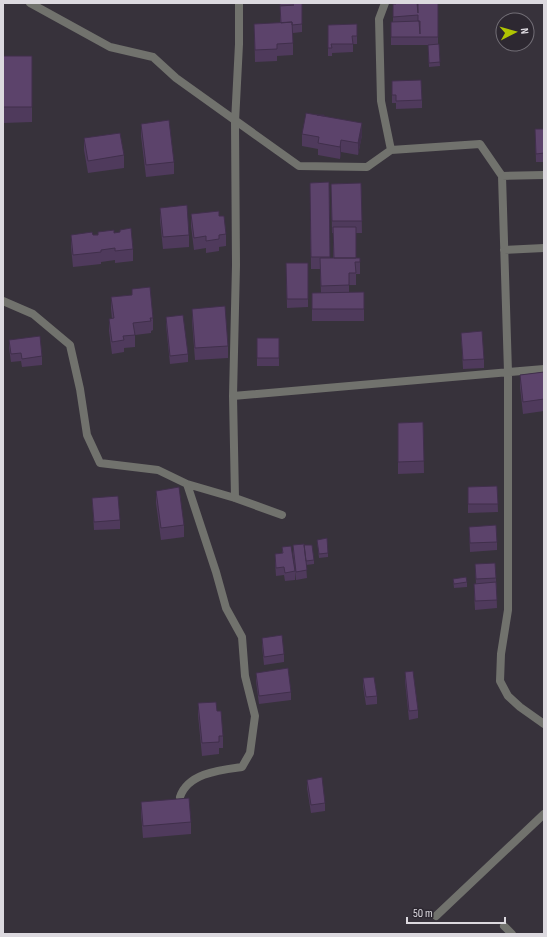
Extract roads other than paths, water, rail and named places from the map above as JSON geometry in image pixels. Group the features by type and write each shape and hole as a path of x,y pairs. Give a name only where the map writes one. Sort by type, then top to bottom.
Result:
{"street":[{"path":"30,3 110,47 153,58 176,78 235,122 299,166 367,167 391,150 480,144 502,176 508,372 508,610 501,654 500,681 508,696 520,708 544,724"},
{"path":"234,498 233,396 236,265 235,122 239,44 239,3"},
{"path":"385,3 380,20 381,101 391,150"},
{"path":"502,176 544,175"},
{"path":"504,250 544,248"},
{"path":"3,301 33,314 70,345 80,389 87,435 100,463 158,470 187,484 234,498 282,515"},
{"path":"233,396 544,369"},
{"path":"180,797 182,790 205,773 242,767 250,753 255,716 245,676 242,637 226,608 216,572 187,484"},
{"path":"436,916 544,814"},
{"path":"504,926 512,934"}]}
